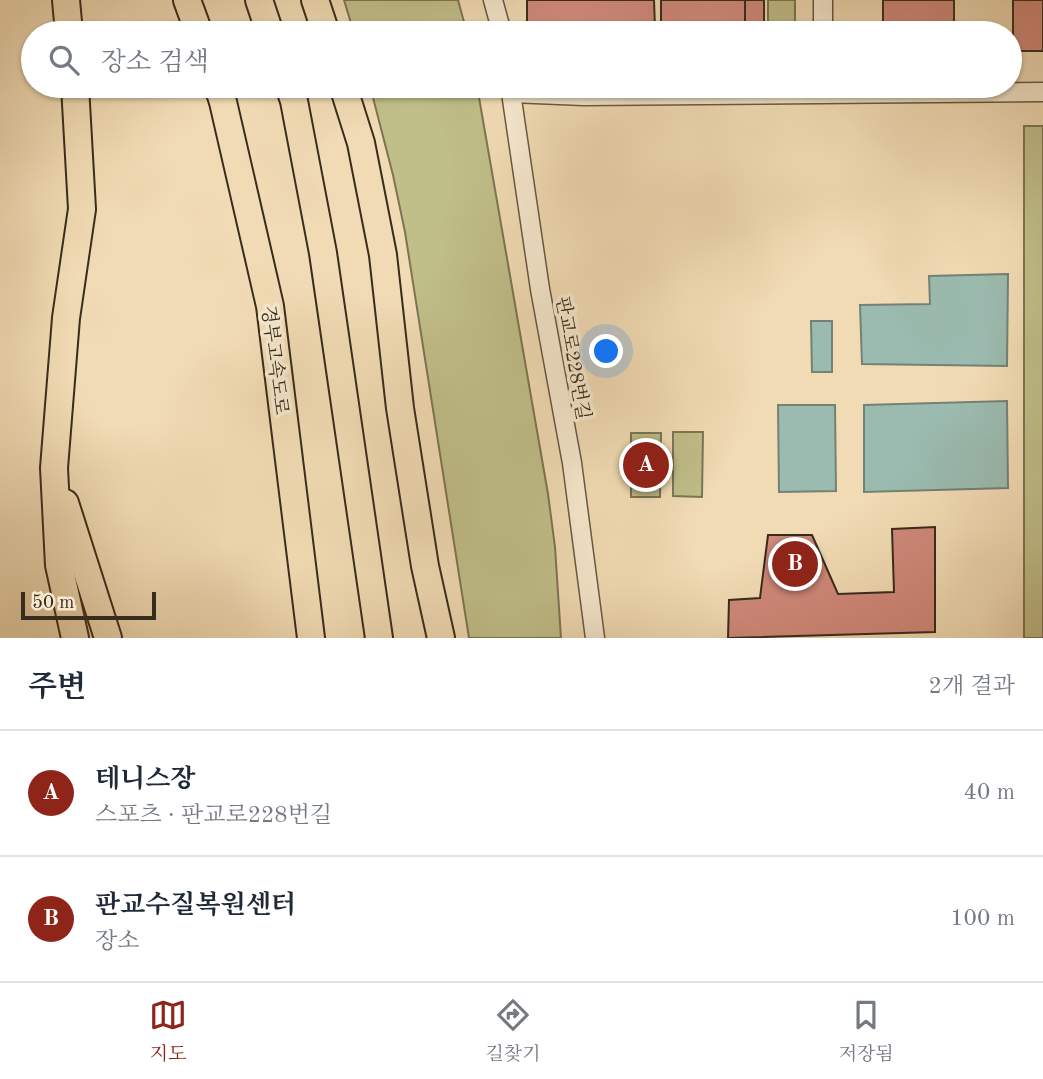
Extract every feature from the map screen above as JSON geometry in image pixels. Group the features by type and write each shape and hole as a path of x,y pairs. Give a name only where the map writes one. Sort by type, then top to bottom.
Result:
{"highway":[{"path":"65,0 68,21"},
{"path":"187,0 195,21"},
{"path":"259,0 266,21"},
{"path":"315,0 322,21"},
{"path":"75,638 59,565 54,468 66,318 82,209 76,98"},
{"name":"경부고속도로","path":"222,98 271,306 311,638"},
{"path":"293,98 323,253 379,638"},
{"path":"346,98 361,143 383,256 400,408 425,566 441,638"},
{"path":"54,468 108,638"}],"street":[{"path":"493,0 499,21"},
{"path":"822,21 823,0"},
{"path":"1022,92 1043,92"},
{"name":"판교로228번길","path":"512,98 540,289 572,463 595,638"}],"shaded area":[{"path":"344,0 458,0 464,21 350,21"},
{"path":"768,0 795,0 795,21 768,21"},
{"path":"373,98 479,98 548,494 555,547 561,638 469,638 405,232"},
{"path":"1024,126 1043,126 1043,638 1024,638"},
{"path":"673,432 703,432 702,497 673,496"},
{"path":"631,433 661,433 660,497 631,497"}],"water":[{"path":"1008,274 1007,366 862,364 860,305 930,304 929,276"},
{"path":"811,321 832,321 832,372 812,372"},
{"path":"1007,401 1008,488 864,492 864,405"},
{"path":"778,405 835,405 836,491 779,492"}],"building":[{"path":"527,0 654,0 655,21 527,21"},
{"path":"661,0 745,0 745,21 661,21"},
{"path":"745,0 764,0 764,21 745,21"},
{"path":"883,0 954,0 954,21 883,21"},
{"path":"1013,0 1043,0 1043,51 1022,51 1022,21 1013,21"},
{"path":"935,527 935,632 728,638 729,600 760,598 768,535 812,535 838,594 894,592 892,529"}],"place":[{"name":"테니스장","path":"646,465"},
{"name":"판교수질복원센터","path":"795,564"}]}
